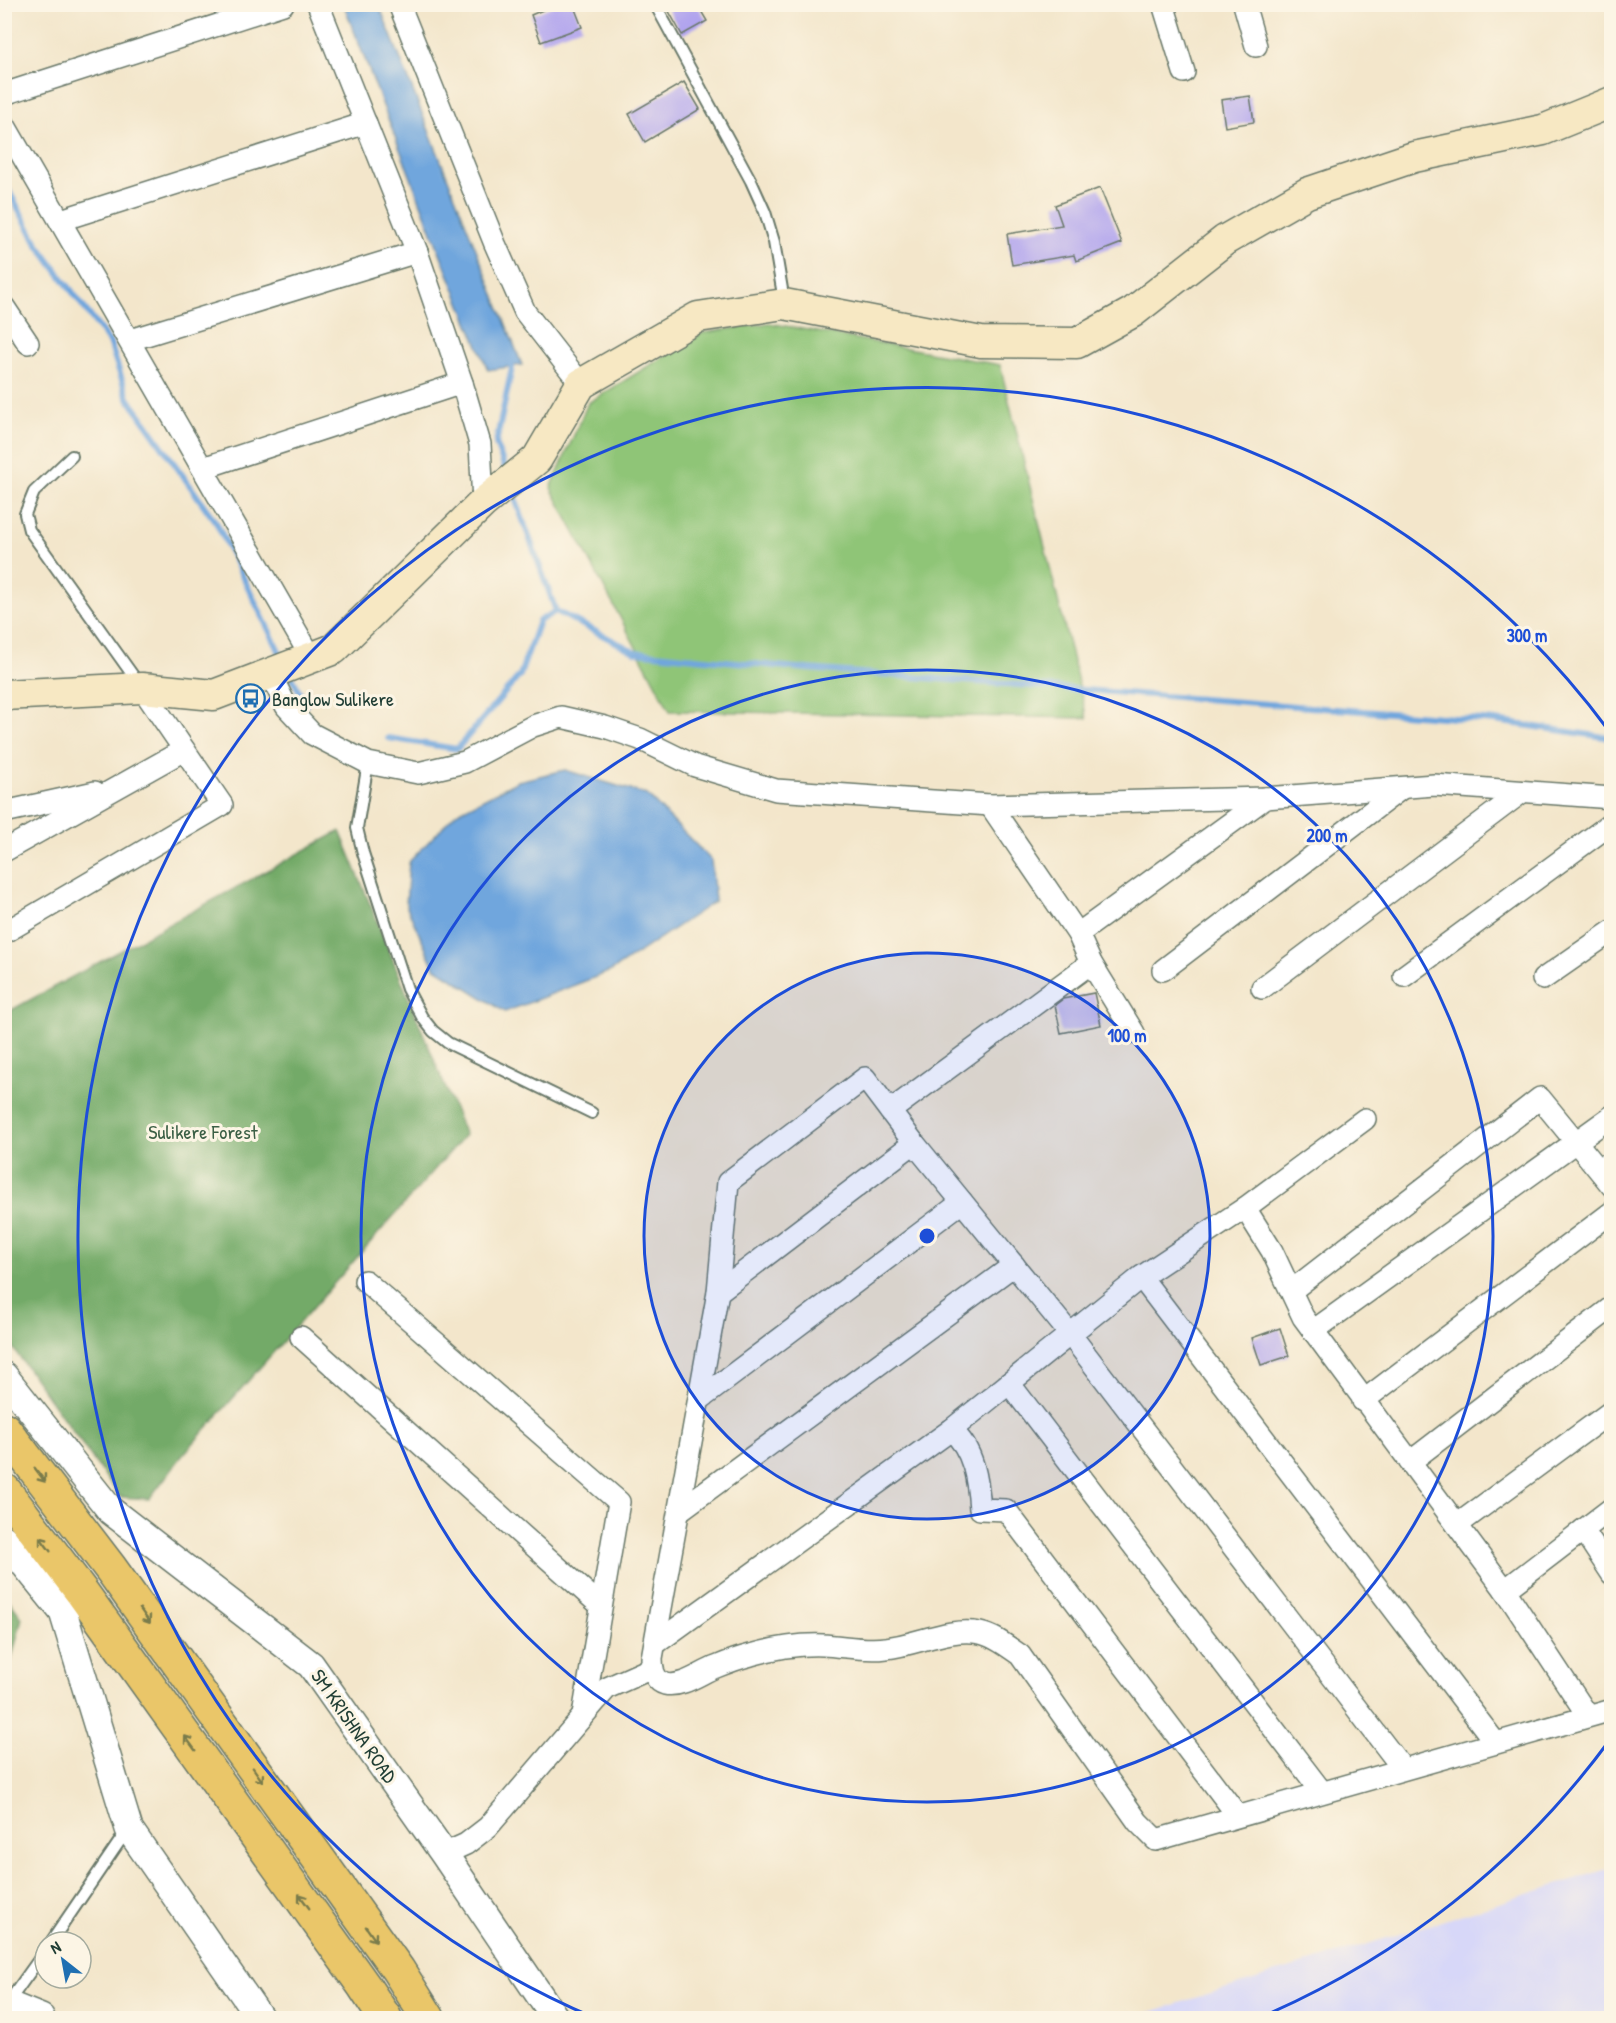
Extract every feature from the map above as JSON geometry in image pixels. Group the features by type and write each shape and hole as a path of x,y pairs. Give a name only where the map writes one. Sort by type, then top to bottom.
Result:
{"highway":[{"path":"4,1429 118,1578 398,1970 428,2019"},
{"path":"4,1490 102,1620 364,1986 385,2019"}],"main road":[{"path":"4,695 142,688 214,695 333,649 483,502 537,459 581,384 698,317 784,304 981,342 1077,344 1133,312 1225,240 1307,193 1414,157 1543,130 1611,102"}],"street":[{"path":"4,94 283,4"},
{"path":"318,4 417,252 462,383 480,444 483,502"},
{"path":"399,4 495,244 525,312 581,384"},
{"path":"1163,4 1185,72"},
{"path":"1244,4 1256,46"},
{"path":"61,220 366,123"},
{"path":"4,124 311,657"},
{"path":"130,340 417,252"},
{"path":"4,307 28,344"},
{"path":"203,468 462,383"},
{"path":"270,673 286,706 312,734 368,763 418,773 465,762 533,726 561,717 605,727 640,739 695,766 776,790 990,805 1266,798 1434,785 1611,798"},
{"path":"4,933 222,805 142,688"},
{"path":"4,851 184,750"},
{"path":"4,813 118,787"},
{"path":"1163,970 1402,788"},
{"path":"1262,988 1521,792"},
{"path":"1078,933 1266,798"},
{"path":"990,805 1078,933 1091,963 1134,1033"},
{"path":"1404,976 1611,824"},
{"path":"1543,979 1611,931"},
{"path":"890,1111 1091,963"},
{"path":"1403,1769 1070,1334 914,1143 865,1078 728,1182 718,1292 655,1644 652,1668 657,1679 666,1684 678,1683 715,1667 780,1647 794,1645 875,1649 953,1633 981,1633 998,1640 1020,1655 1138,1822 1156,1840 1611,1710"},
{"path":"1291,1291 1540,1098 1611,1186"},
{"path":"1313,1331 1611,1116"},
{"path":"655,1644 951,1430 1142,1277 1245,1208 1365,1119"},
{"path":"718,1292 914,1143"},
{"path":"699,1400 962,1202"},
{"path":"1245,1208 1272,1251 1303,1317 1505,1590 1588,1716"},
{"path":"1363,1401 1611,1212"},
{"path":"679,1511 1014,1265"},
{"path":"1142,1277 1495,1742"},
{"path":"365,1281 619,1502 583,1715"},
{"path":"1410,1462 1611,1307"},
{"path":"301,1337 601,1606"},
{"name":"SM KRISHNA ROAD","path":"4,1376 111,1511 311,1665 444,1854 555,2019"},
{"path":"1009,1383 1323,1792"},
{"path":"1457,1525 1611,1411"},
{"path":"951,1430 960,1437 971,1459 978,1480 980,1509 1006,1510 1238,1816"},
{"path":"1505,1590 1611,1508"},
{"path":"1583,1530 1611,1574"},
{"path":"4,1539 63,1612 129,1828 260,2019"},
{"path":"444,1854 466,1844 488,1827 607,1688 652,1668"},
{"path":"6,2003 41,2019"}],"lane":[{"path":"655,4 765,212 774,242 784,304"},
{"path":"72,456 34,492 25,514 29,530 142,688"},
{"path":"368,763 357,828 407,988 422,1017 433,1031 448,1043 592,1113"},
{"path":"59,1930 129,1828"},
{"path":"6,2003 33,1967"}],"shaded area":[{"path":"1611,1868 1611,2018 1131,2018"}],"green space":[{"path":"769,323 1000,365 1087,718 670,711 551,488 588,403 702,333"},
{"name":"Sulikere Forest","path":"340,831 465,1135 182,1456 149,1499 120,1497 5,1337 4,1014"},
{"path":"5,1595 22,1618 5,1685"}],"water":[{"path":"344,5 379,5 522,365 488,370 447,271"},
{"path":"565,770 647,795 711,860 715,901 611,971 505,1012 434,967 406,905 409,862 456,813 518,781"}],"building":[{"path":"557,4 573,4 582,27 541,42 531,15"},
{"path":"665,4 697,4 707,21 682,35"},
{"path":"684,82 700,109 645,142 629,114"},
{"path":"1250,96 1254,122 1225,127 1221,100"},
{"path":"1100,188 1122,243 1076,261 1074,255 1012,265 1007,234 1062,225 1055,205"},
{"path":"1094,993 1101,1025 1061,1033 1055,1005 1063,999"},
{"path":"1280,1328 1289,1356 1261,1365 1252,1338"}],"waterway":[{"path":"4,182 38,245 110,343 128,398 217,524 283,659"},
{"path":"507,474 496,443 512,368 509,360"},
{"path":"512,490 556,611 635,652 807,669 1495,721 1612,738"},
{"path":"388,738 457,749 520,675 539,621 556,611"},
{"path":"290,673 306,705"}],"place":[{"name":"Banglow Sulikere","path":"251,699"}]}
